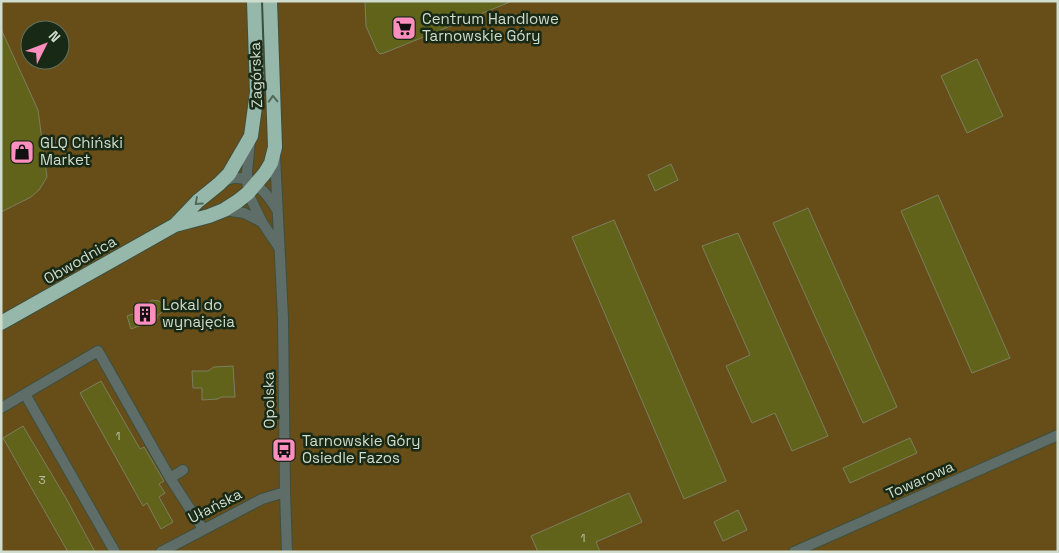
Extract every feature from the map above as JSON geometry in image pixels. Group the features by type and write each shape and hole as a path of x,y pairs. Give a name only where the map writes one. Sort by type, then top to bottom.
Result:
{"highway":[{"name":"Zagórska","path":"251,136 257,92 254,1"},
{"name":"Zagórska","path":"270,1 275,148"},
{"name":"Obwodnica","path":"175,225 229,174 251,136"},
{"name":"Obwodnica","path":"1,323 175,225 224,210 238,201 250,186 265,173 271,163 275,148"}],"street":[{"name":"Opolska","path":"251,136 246,172 262,222 279,249"},
{"name":"Opolska","path":"275,148 283,318 287,552"},
{"path":"223,181 236,178 250,186 261,188 270,198 277,211"},
{"path":"224,210 244,213 262,222"},
{"path":"1,408 98,351 170,478 203,529"},
{"path":"25,394 115,552"},
{"name":"Towarowa","path":"794,552 1058,435"},
{"path":"170,478 183,470"},
{"name":"Ułańska","path":"161,552 262,499 285,492"}],"shaded area":[{"path":"1,1 1058,1 1058,552 1,552"}],"building":[{"name":"Centrum Handlowe Tarnowskie Góry","path":"365,1 510,2 380,54 366,26"},
{"name":"GLQ Chiński Market","path":"1,29 38,110 47,177 39,190 31,197 1,212"},
{"path":"977,59 1003,116 967,133 941,76"},
{"path":"671,164 678,180 655,191 648,175"},
{"path":"938,195 1010,358 972,373 901,211"},
{"path":"808,208 897,407 863,423 773,223"},
{"path":"614,220 726,481 684,499 572,237"},
{"path":"738,233 828,436 792,451 775,413 752,423 726,366 750,355 702,246"},
{"name":"Lokal do wynajęcia","path":"152,300 159,301 162,304 163,309 157,316 157,319 131,329 127,316 147,309 147,304"},
{"path":"233,366 235,397 202,400 202,388 193,388 192,371 208,371 214,367"},
{"path":"101,381 140,449 144,447 164,481 159,484 165,493 159,497 173,522 161,529 147,503 143,506 80,393"},
{"path":"23,426 95,552 68,552 3,438"},
{"path":"910,438 917,453 850,483 843,468"},
{"path":"629,493 642,522 596,542 600,552 538,552 531,536"},
{"path":"738,510 747,530 723,541 714,522"}],"place":[{"name":"Centrum Handlowe Tarnowskie Góry","path":"404,28"},
{"name":"GLQ Chiński Market","path":"22,152"},
{"name":"Lokal do wynajęcia","path":"145,314"},
{"name":"Tarnowskie Góry Osiedle Fazos","path":"284,450"}]}
